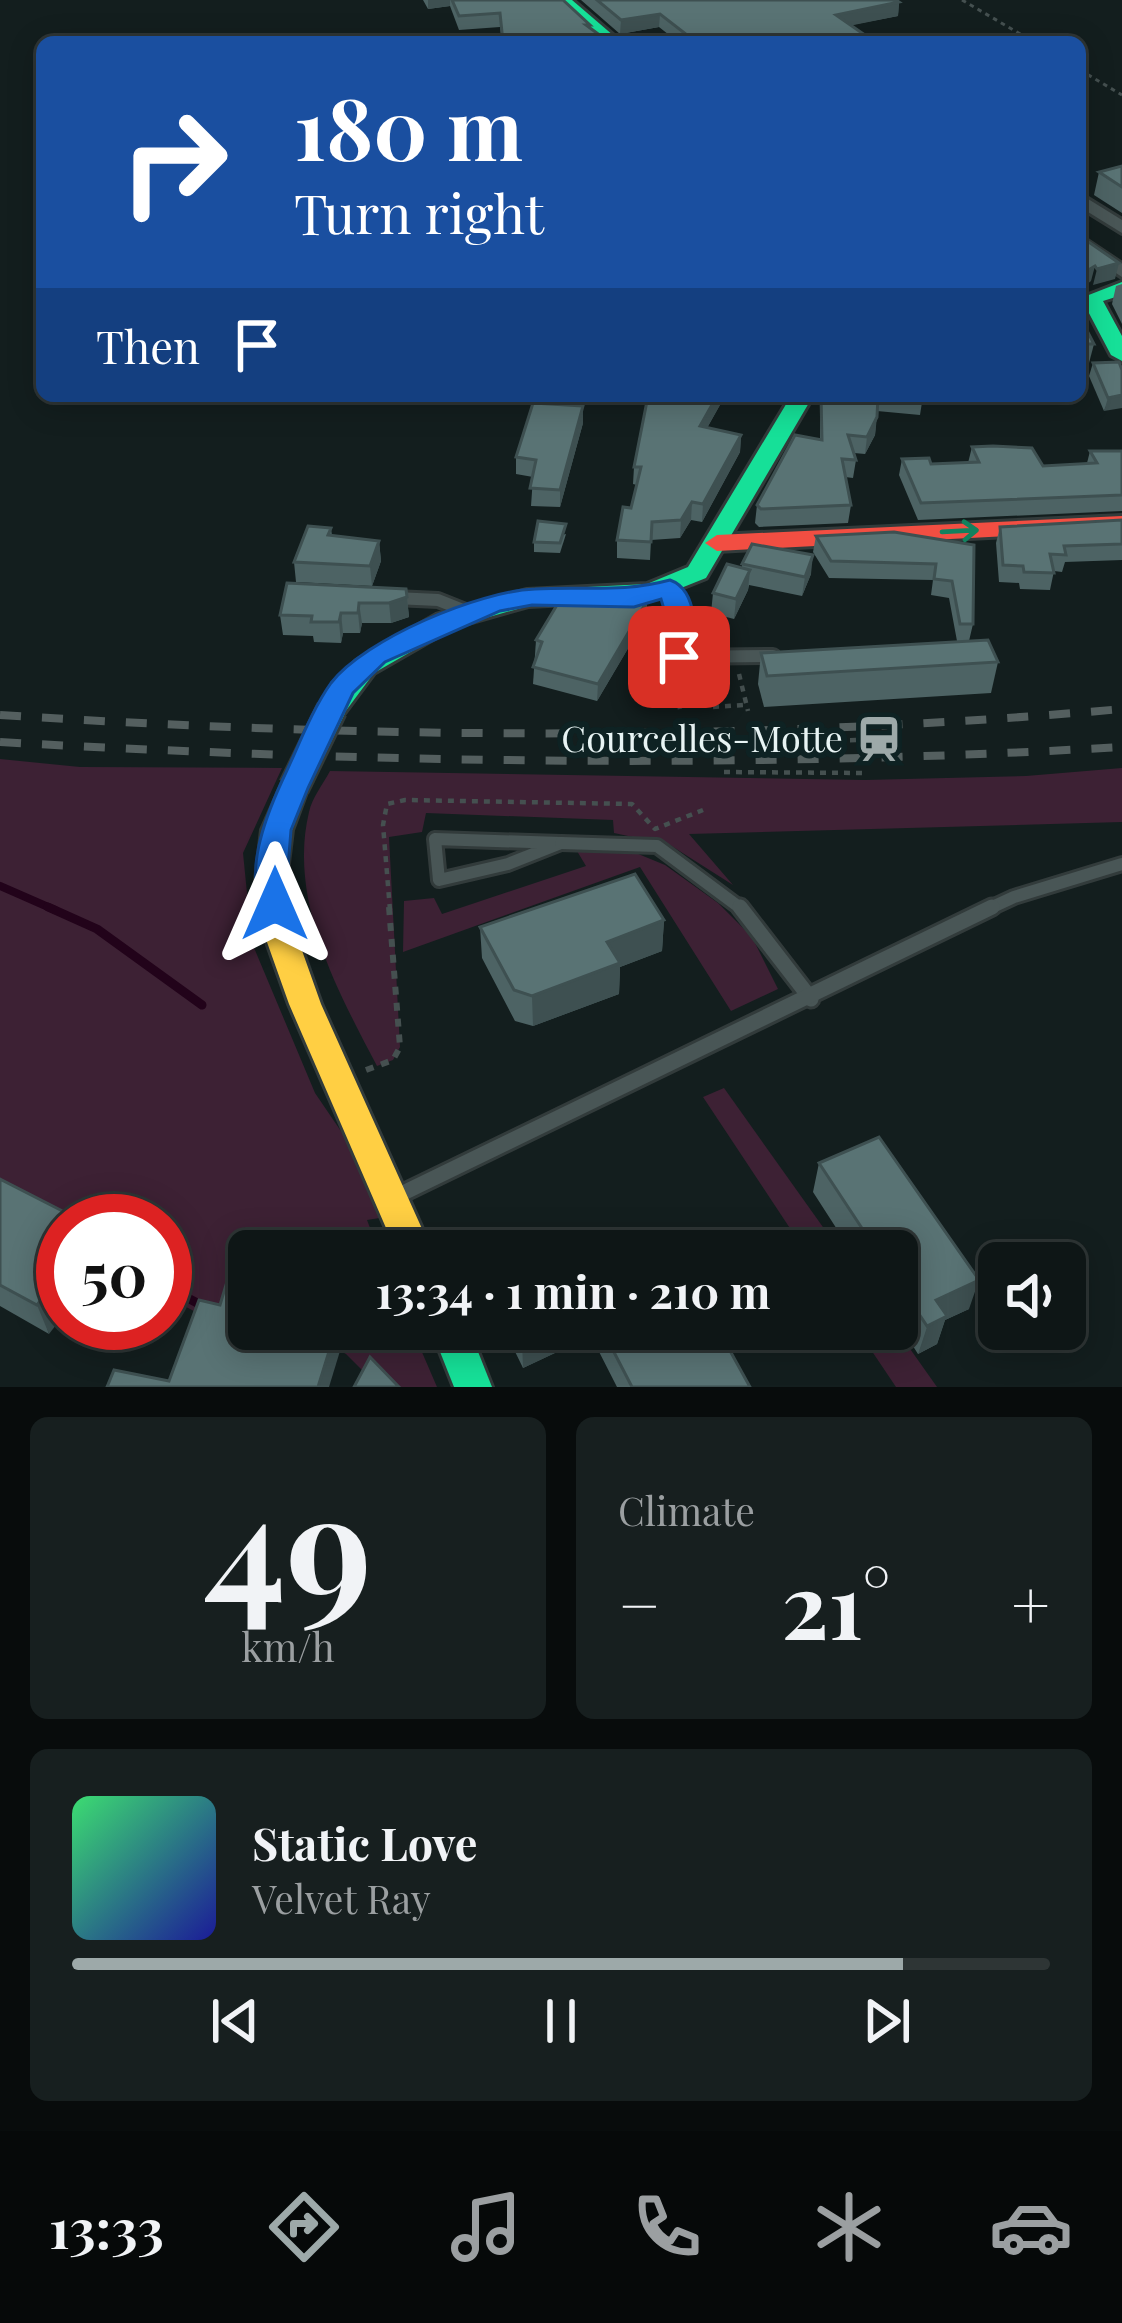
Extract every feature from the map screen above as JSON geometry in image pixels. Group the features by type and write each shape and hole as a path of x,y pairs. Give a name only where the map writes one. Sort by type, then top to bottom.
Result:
{"main road":[{"path":"562,0 606,36"},
{"path":"1122,288 1091,298 1122,355"},
{"path":"405,1230 305,1004 278,928 272,880 277,830 294,788 342,688 376,656 471,614 532,597 634,599 670,588 697,572 799,402"},
{"path":"717,543 1122,523"},
{"path":"458,1350 473,1387"}],"street":[{"path":"1086,187 1101,183"},
{"path":"1086,203 1122,228"},
{"path":"1086,245 1122,272"}],"lane":[{"path":"668,678 679,657 683,629 670,588"},
{"path":"373,597 438,600 471,614"},
{"path":"679,657 783,656"},
{"path":"563,842 508,864 439,880 435,839 563,842 657,846 742,908 811,999"},
{"path":"391,1199 1014,897 1122,864"}],"path":[{"path":"962,0 1024,36"},
{"path":"1086,74 1122,95"},
{"path":"713,707 747,708 736,657"},
{"path":"718,742 859,740"},
{"path":"724,772 862,773"},
{"path":"656,829 703,810"}],"shaded area":[{"path":"0,759 80,767 282,768 243,853 252,943 315,1093 398,1215 367,1220 371,1230 228,1230 228,1314 215,1322 192,1310 192,1194 36,1194 36,1214 0,1205"},
{"path":"1122,768 1122,822 689,834 733,885 670,845 614,833 613,820 426,813 422,832 389,837 400,1047 393,1060 377,1066 332,975 305,878 309,812 330,771 865,780"},
{"path":"577,851 631,851 665,865 718,903 752,937 778,989 731,1011 640,867 403,952 404,901 434,898 442,914 586,866"},
{"path":"724,1088 825,1230 791,1230 703,1097"},
{"path":"339,1350 421,1350 437,1387 379,1387"},
{"path":"871,1350 911,1350 937,1387 896,1387"}],"building":[{"path":"452,0 563,0 601,36 502,36 500,13 459,16"},
{"path":"597,0 899,2 836,15 866,36 688,36 660,14 621,20"},
{"path":"1122,166 1122,187 1099,172"},
{"path":"1086,240 1119,263 1086,271"},
{"path":"1119,362 1122,395 1108,398 1093,363"},
{"path":"647,402 714,402 700,426 741,435 703,504 692,502 681,520 652,522 651,542 617,540 623,507 631,508 641,467 634,467"},
{"path":"821,402 878,402 877,417 867,437 848,435 856,460 842,459 851,505 761,509 757,505 795,435 822,440"},
{"path":"533,403 583,406 560,490 530,488 536,460 516,457"},
{"path":"972,447 1032,448 1043,466 1097,463 1090,451 1122,451 1122,495 921,503 902,459 929,458 931,464 979,462"},
{"path":"1122,520 1122,544 1064,546 1066,555 1050,554 1054,573 1024,572 1023,566 1003,565 1000,527"},
{"path":"538,521 566,524 560,543 534,542"},
{"path":"308,526 331,528 328,535 379,541 370,566 294,562"},
{"path":"894,532 974,545 973,624 960,624 952,581 934,579 936,564 831,561 816,536"},
{"path":"752,544 813,555 805,577 742,564"},
{"path":"727,564 750,570 736,599 713,593"},
{"path":"287,583 406,589 407,597 389,603 359,603 358,613 341,613 339,622 311,622 312,616 280,615"},
{"path":"563,595 647,601 598,684 533,667 542,642 536,640"},
{"path":"988,640 998,662 767,676 761,653"},
{"path":"635,874 664,920 607,942 620,963 532,996 514,990 480,927"},
{"path":"879,1137 978,1279 936,1300 947,1316 927,1326 918,1312 918,1230 863,1230 819,1163"},
{"path":"0,1179 36,1197 36,1304 0,1285"},
{"path":"228,1278 228,1350 329,1350 318,1387 107,1387 114,1370 169,1381 180,1350 192,1350 192,1319 199,1300 220,1305"},
{"path":"613,1350 730,1350 750,1387 632,1387"},
{"path":"370,1357 399,1387 354,1387"}],"waterway":[{"path":"0,886 55,910"},
{"path":"48,907 97,929 202,1005"},
{"path":"192,1300 201,1305"}],"railway":[{"path":"0,715 281,729 561,733 841,727 1122,709"},
{"path":"0,742 561,761 841,758 1122,747"}],"traffic: fast":[{"path":"563,0 606,36"},
{"path":"1122,288 1091,298 1122,355"},
{"path":"332,709 365,667 445,621 527,598 651,592 697,572 798,402"},
{"path":"294,787 332,709"},
{"path":"458,1350 473,1387"}],"traffic: slow":[{"path":"294,787 277,830 271,880 278,928 305,1004 405,1230"}],"traffic: jam":[{"path":"717,543 1122,523"}],"place":[{"name":"Courcelles-Motte","path":"879,739"}],"route":[{"path":"275,904 272,880 277,830 294,788 342,688 376,656 494,604 532,597 634,599 670,588 683,629 679,657"}]}
